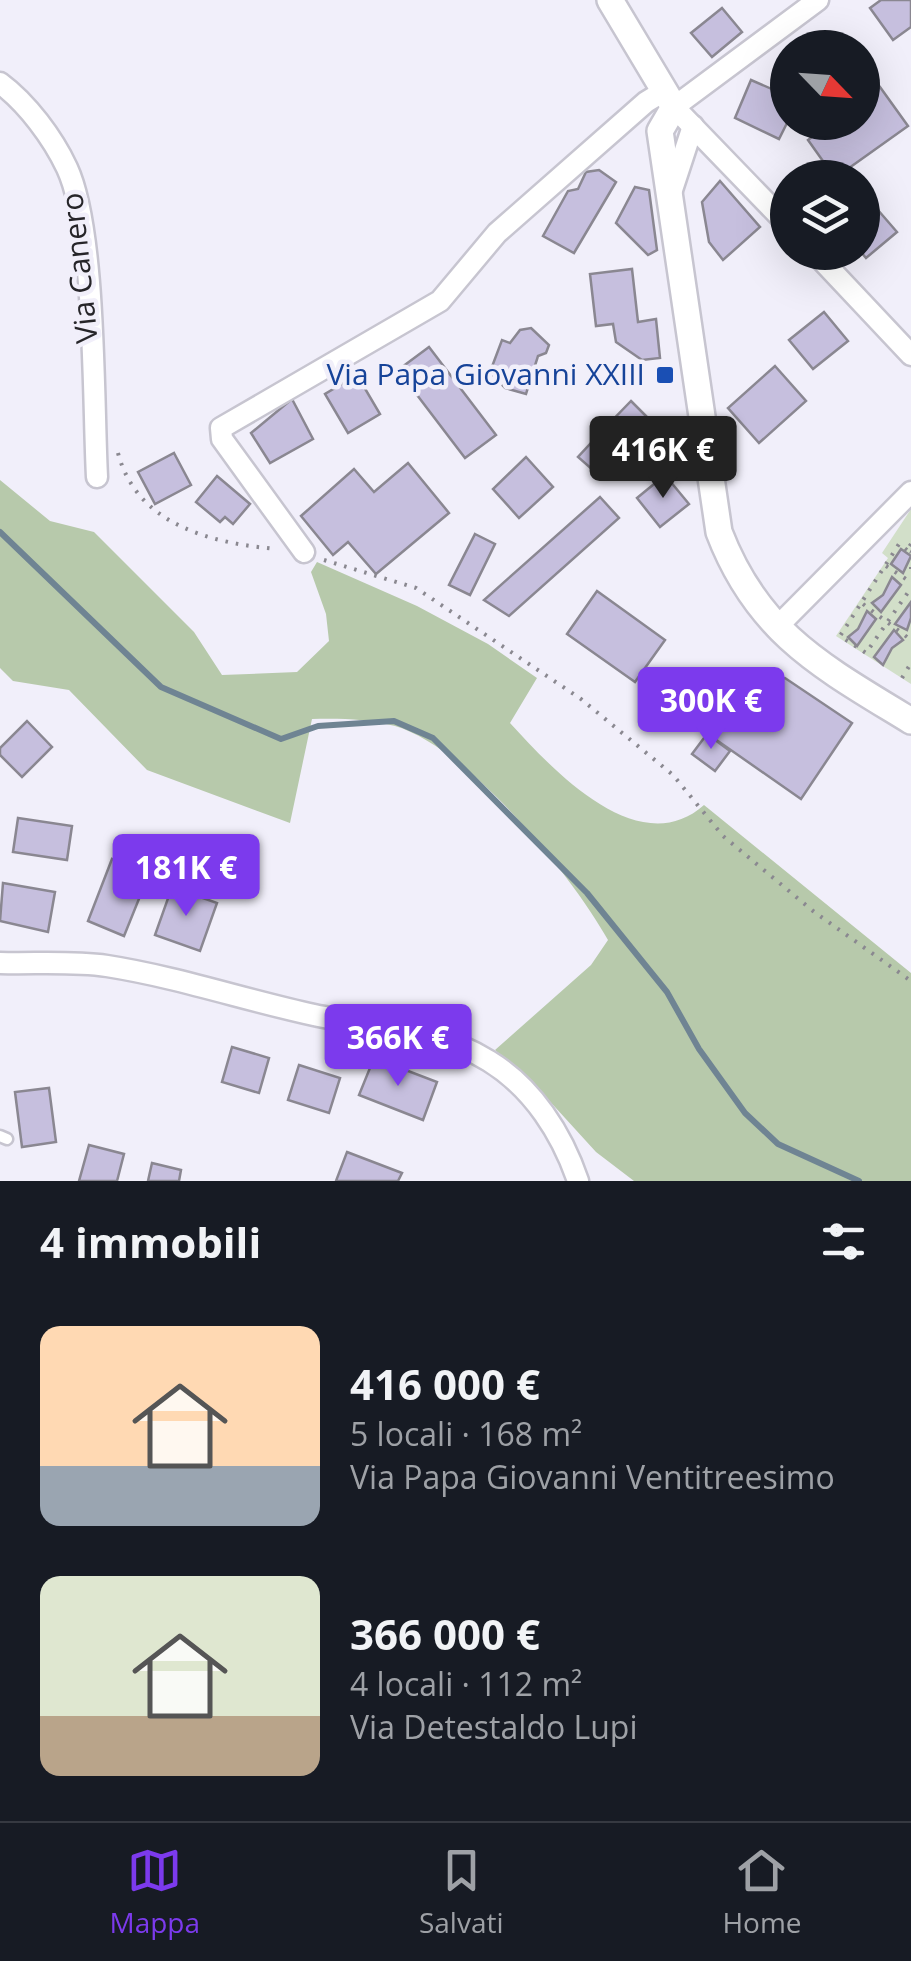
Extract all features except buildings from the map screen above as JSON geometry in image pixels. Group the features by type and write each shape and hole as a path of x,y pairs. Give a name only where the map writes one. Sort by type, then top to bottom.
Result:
{"street":[{"path":"610,0 669,99 770,206"},
{"path":"304,552 222,439 221,428 440,301 497,233 646,102 669,99 818,0"},
{"name":"Via Canero","path":"0,83 42,129 68,170 86,266 96,477"},
{"path":"669,99 660,131 719,532 733,570 776,628 807,657 911,721"},
{"path":"670,198 693,126"},
{"path":"831,270 911,356"},
{"path":"776,628 911,492"},
{"path":"0,963 104,965 317,1016 394,1025 440,1036 491,1062 526,1092 558,1132 578,1181"}],"path":[{"path":"118,452 140,500 216,544 304,552 416,588 582,699 673,776 723,836 813,911 911,980"},
{"path":"910,549 900,544 840,636 866,652 911,588"},
{"path":"886,566 906,580 911,578"},
{"path":"862,603 911,640"},
{"path":"911,663 903,677 911,680"}],"green space":[{"path":"0,480 50,521 94,532 194,632 222,675 297,672 329,641 326,614 311,572 317,562 417,606 488,644 537,678 510,723 549,764 599,803 625,817 652,823 679,820 704,805 911,973 911,1181 634,1181 596,1152 534,1084 495,1050 591,965 608,940 570,882 515,816 454,759 424,739 395,726 364,720 312,719 290,823 147,770 69,690 13,681 0,668"},
{"path":"911,509 911,684 836,636 888,558 882,553"}],"waterway":[{"path":"0,532 161,687 281,739 318,726 394,721 433,738 587,893 667,992 699,1049 745,1113 778,1144 859,1181"}],"place":[{"name":"Via Papa Giovanni XXIII","path":"665,375"}]}
